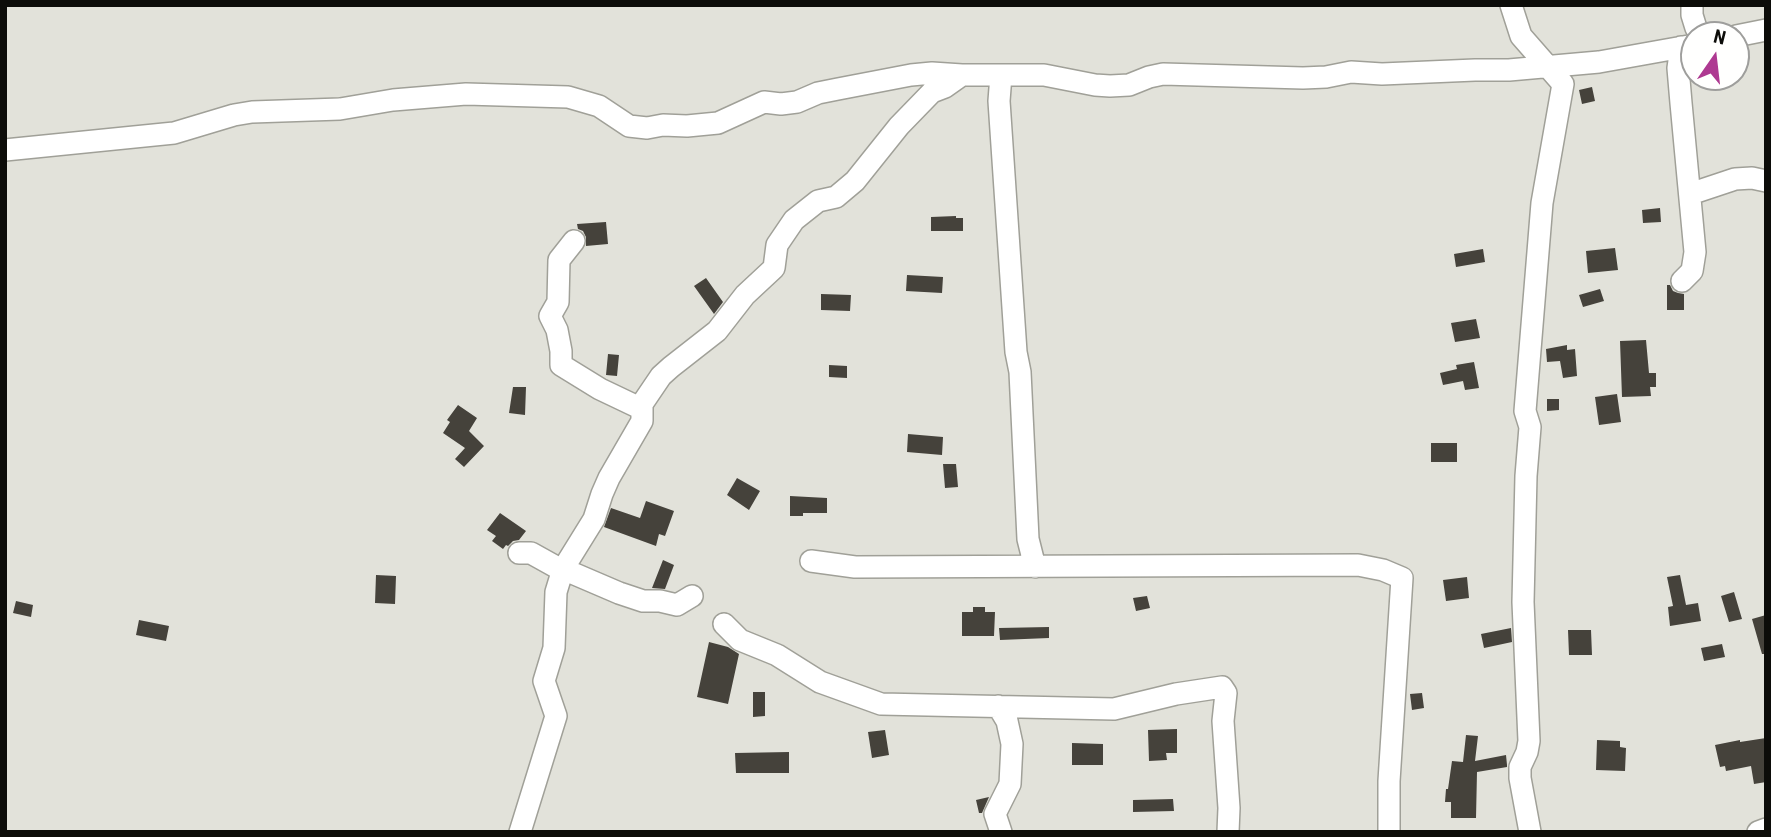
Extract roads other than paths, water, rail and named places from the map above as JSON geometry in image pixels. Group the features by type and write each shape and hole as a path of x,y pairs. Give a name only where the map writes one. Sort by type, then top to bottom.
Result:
{"street":[{"path":"1511,5 1521,36 1563,84 1542,203 1525,411 1530,427 1523,603 1529,741 1520,767 1520,778 1530,832"},
{"path":"5,150 174,133 252,112 340,108 466,94 568,97 599,106 621,122 636,128 647,128 718,123 764,102 797,103 818,93 932,73 1044,75 1110,86 1129,85 1163,74 1303,78 1350,72 1381,74 1509,70 1600,62 1680,47"},
{"path":"520,832 556,716 544,681 554,648 556,592 563,569 594,519 609,478 642,421 642,404 661,376 717,331 745,295 775,268 777,245 794,220 818,201 836,197 855,181 899,126 932,92 962,75"},
{"path":"1001,75 999,101 1016,352 1020,372 1028,539 1035,567"},
{"path":"1680,91 1695,252 1692,271 1682,281"},
{"path":"1690,194 1735,179 1766,181"},
{"path":"574,241 559,260 558,302 550,316 557,330 561,365 642,410"},
{"path":"519,553 531,553 558,568 643,601 677,605 692,596"},
{"path":"811,561 855,566 1358,565 1383,570 1402,578 1389,781 1390,832"},
{"path":"724,624 740,640 777,655 820,682 881,704 1114,709 1176,694 1223,687 1226,693 1223,721 1228,832"},
{"path":"998,706 1007,721 1012,744 1010,784 995,814 1001,832"},
{"path":"1758,832 1766,829"}]}
